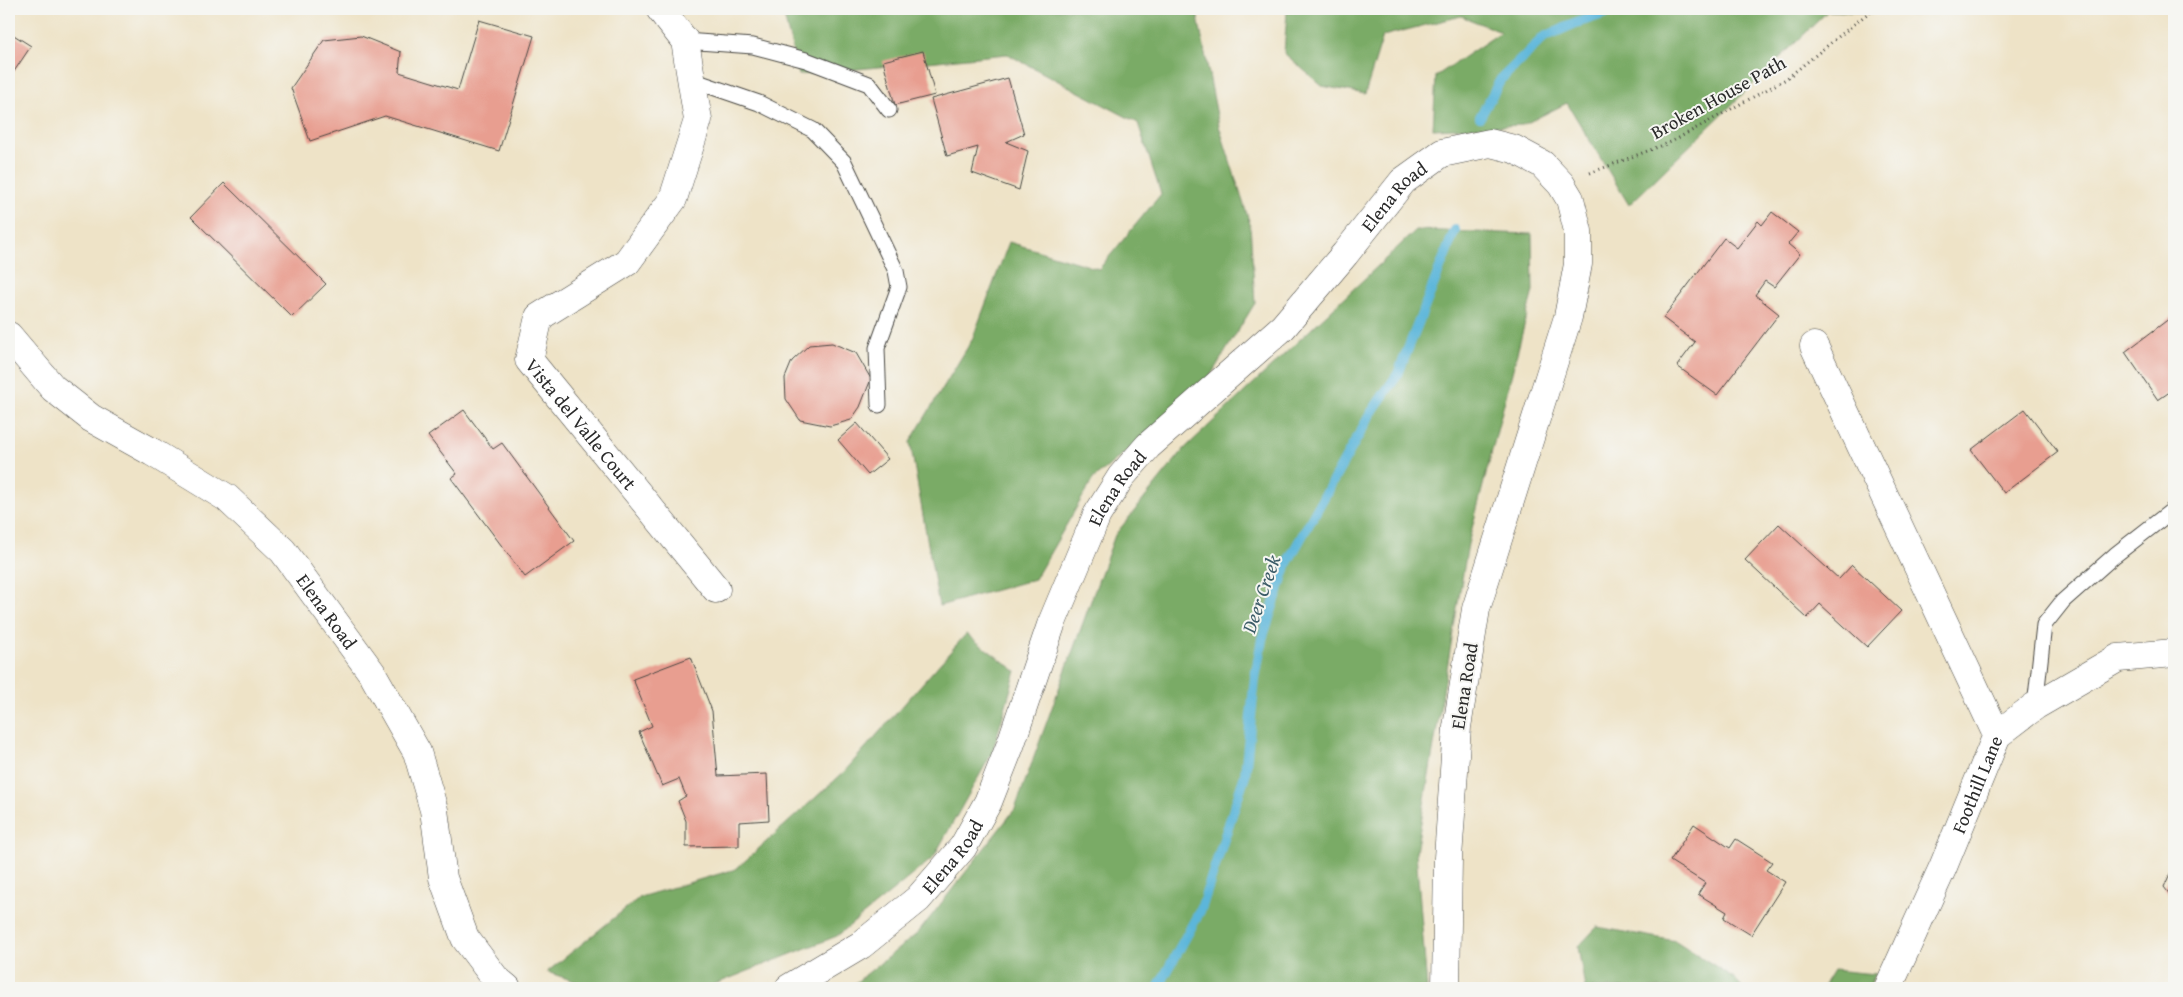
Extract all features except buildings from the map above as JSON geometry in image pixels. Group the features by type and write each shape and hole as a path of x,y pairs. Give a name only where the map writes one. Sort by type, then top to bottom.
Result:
{"street":[{"path":"660,9 686,41"},
{"name":"Vista del Valle Court","path":"686,41 698,120 674,199 626,262 539,317 529,360 716,589"},
{"name":"Elena Road","path":"789,988 861,944 918,899 963,848 992,792 1010,746 1051,625 1097,516 1121,477 1148,446 1283,327 1345,254 1402,181 1442,153 1490,143 1514,149 1542,164 1561,184 1570,199 1578,231 1578,264 1568,317 1476,609 1456,736 1448,858 1446,988"},
{"name":"Elena Road","path":"9,336 53,388 92,418 227,498 284,551 372,674 417,752 434,810 443,878 465,938 495,978 507,988"},
{"path":"1814,346 1997,734"},
{"name":"Foothill Lane","path":"1888,988 1943,867 1997,734 2035,706 2118,658 2174,652"}],"lane":[{"path":"686,41 754,46 806,60 869,84 889,110"},
{"path":"692,80 759,103 814,130 844,162 896,271 899,287 878,348 879,404"},
{"path":"2035,706 2044,625 2063,602 2100,568 2174,509"}],"path":[{"name":"Broken House Path","path":"1561,184 1671,142 1786,79 1873,9"}],"green space":[{"path":"794,9 1194,9 1197,12 1219,126 1250,224 1255,303 1203,388 1093,479 1035,579 939,606 910,442 972,340 1009,242 1099,269 1161,194 1138,123 1007,54 799,75 783,12"},
{"path":"1295,9 1933,9 1914,15 1828,11 1629,205 1567,103 1523,125 1433,129 1436,76 1501,32 1461,16 1383,36 1365,94 1322,86 1284,53 1287,12"},
{"path":"1416,230 1532,234 1533,291 1468,544 1416,852 1427,988 849,988 918,933 1015,809 1115,535 1185,448"},
{"path":"966,634 1016,671 992,753 933,858 837,936 705,988 595,988 547,972 640,897 736,869 844,772"},
{"path":"1597,927 1676,941 1734,978 1743,988 1585,988 1578,947"},
{"path":"1833,970 1875,974 1869,988 1822,988"}],"waterway":[{"name":"Deer Creek","path":"1480,117 1501,79 1544,37 1576,23 1618,9"},
{"name":"Deer Creek","path":"1158,988 1201,909 1245,775 1255,678 1262,639 1287,563 1371,413 1398,374 1455,230"}]}
